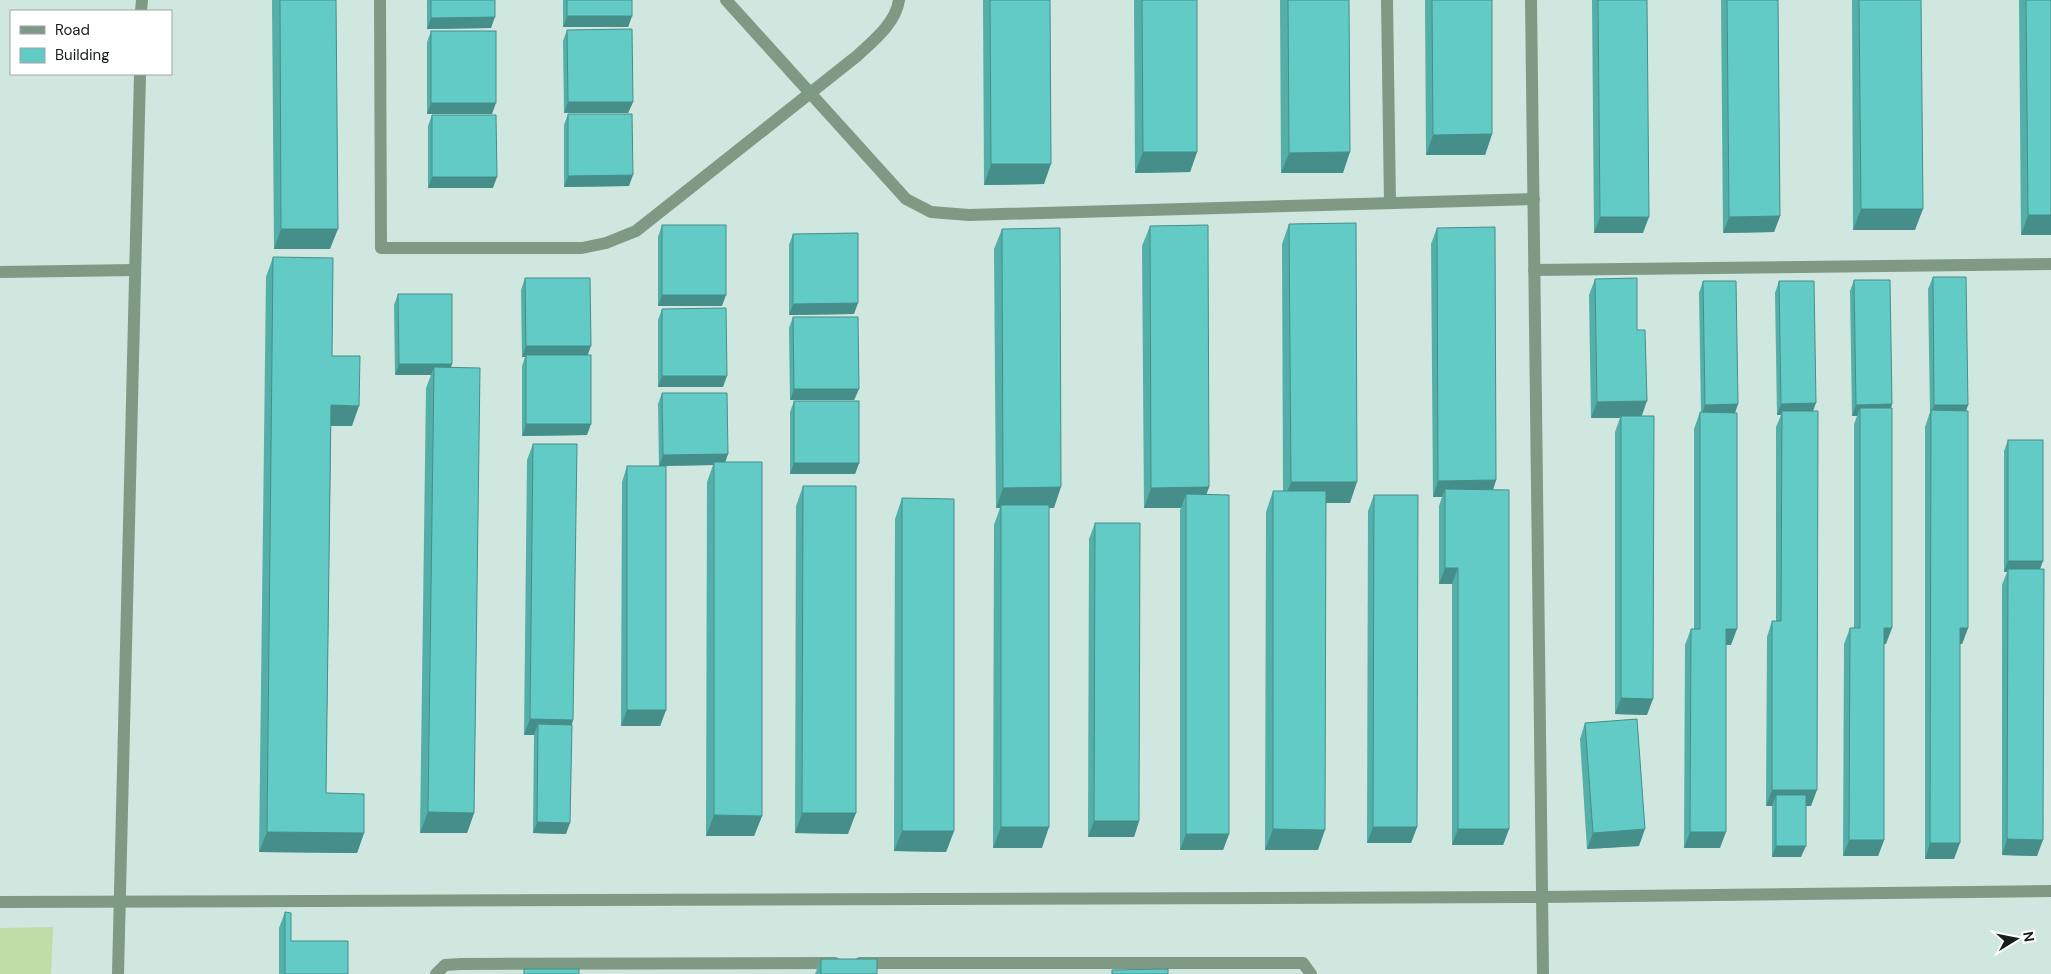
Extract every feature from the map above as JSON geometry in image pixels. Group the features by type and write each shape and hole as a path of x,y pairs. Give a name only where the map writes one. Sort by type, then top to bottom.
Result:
{"street":[{"path":"380,0 381,248 582,248 606,243 636,231 857,56 883,31 898,6 899,0"},
{"path":"726,0 906,198 931,212 969,216 1534,199"},
{"path":"1387,0 1390,203"},
{"path":"1531,0 1543,974"},
{"path":"118,974 140,75"},
{"path":"1534,270 2051,264"},
{"path":"0,272 135,270"},
{"path":"0,902 1542,897 2051,891"},
{"path":"436,974 445,965 461,964 1273,963 1303,963 1311,974"}],"green space":[{"path":"53,927 51,974 0,974 0,928"}],"building":[{"path":"280,0 336,0 338,229 281,229"},
{"path":"431,0 495,0 495,17 431,18"},
{"path":"567,0 632,0 632,16 567,16"},
{"path":"990,0 1050,0 1051,164 991,164"},
{"path":"1142,0 1197,0 1197,152 1143,152"},
{"path":"1288,0 1349,0 1350,152 1289,153"},
{"path":"1432,0 1492,0 1492,134 1433,135"},
{"path":"1598,0 1647,0 1649,217 1600,217"},
{"path":"1727,0 1778,0 1780,216 1729,217"},
{"path":"1859,0 1921,0 1923,209 1861,209"},
{"path":"2026,0 2051,0 2051,215 2028,215"},
{"path":"632,29 633,102 568,102 567,30"},
{"path":"431,31 496,31 496,103 431,103"},
{"path":"568,114 632,114 633,175 568,176"},
{"path":"432,115 496,115 497,177 432,177"},
{"path":"1356,223 1357,482 1291,482 1289,224"},
{"path":"662,225 726,225 726,295 662,295"},
{"path":"1208,225 1209,487 1151,488 1150,226"},
{"path":"1495,227 1496,480 1438,481 1437,228"},
{"path":"1060,228 1061,487 1003,488 1002,229"},
{"path":"858,233 858,303 793,304 793,234"},
{"path":"273,257 333,258 332,356 360,356 359,406 331,405 326,793 364,794 364,833 267,832"},
{"path":"1933,277 1966,277 1968,405 1934,405"},
{"path":"525,278 590,278 591,346 526,346"},
{"path":"1637,278 1637,330 1645,330 1647,401 1597,402 1595,279"},
{"path":"1854,280 1890,280 1892,404 1856,405"},
{"path":"1703,281 1736,281 1738,404 1705,405"},
{"path":"1779,281 1814,281 1816,403 1781,404"},
{"path":"398,294 452,294 452,364 399,364"},
{"path":"726,308 727,376 662,376 662,309"},
{"path":"793,317 858,317 859,389 794,389"},
{"path":"526,355 591,355 591,424 526,424"},
{"path":"434,367 480,368 474,813 428,812"},
{"path":"662,393 727,393 728,454 663,455"},
{"path":"794,401 859,401 859,463 794,463"},
{"path":"1860,408 1892,408 1892,628 1884,628 1884,840 1849,840 1850,628 1860,628"},
{"path":"1931,410 1968,411 1968,628 1960,628 1960,843 1930,843"},
{"path":"1782,411 1818,411 1817,790 1772,790 1772,621 1781,621"},
{"path":"1700,412 1737,413 1737,629 1726,629 1726,832 1690,832 1691,629 1700,629"},
{"path":"1621,416 1654,416 1653,699 1621,698"},
{"path":"2008,440 2043,440 2043,561 2008,561"},
{"path":"533,444 577,444 573,720 530,719"},
{"path":"714,462 762,462 762,816 714,815"},
{"path":"627,466 666,466 666,710 627,710"},
{"path":"803,486 856,486 856,813 802,813"},
{"path":"1445,489 1509,490 1509,829 1458,829 1458,568 1445,568"},
{"path":"1273,491 1326,491 1325,830 1273,829"},
{"path":"1186,494 1229,495 1229,834 1186,834"},
{"path":"1374,495 1418,495 1417,827 1373,827"},
{"path":"902,498 954,499 954,831 902,831"},
{"path":"1001,505 1049,505 1049,827 1001,827"},
{"path":"1095,523 1140,523 1139,821 1094,821"},
{"path":"2008,569 2044,569 2043,840 2007,839"},
{"path":"1637,719 1645,829 1593,833 1585,723"},
{"path":"538,724 572,725 570,823 537,822"},
{"path":"1776,795 1806,795 1806,846 1776,846"},
{"path":"285,912 291,913 291,941 348,941 348,974 285,974"},
{"path":"821,959 877,959 877,974 821,974"},
{"path":"524,969 579,969 579,974 524,974"},
{"path":"1168,969 1168,974 1112,974 1112,970"}]}
